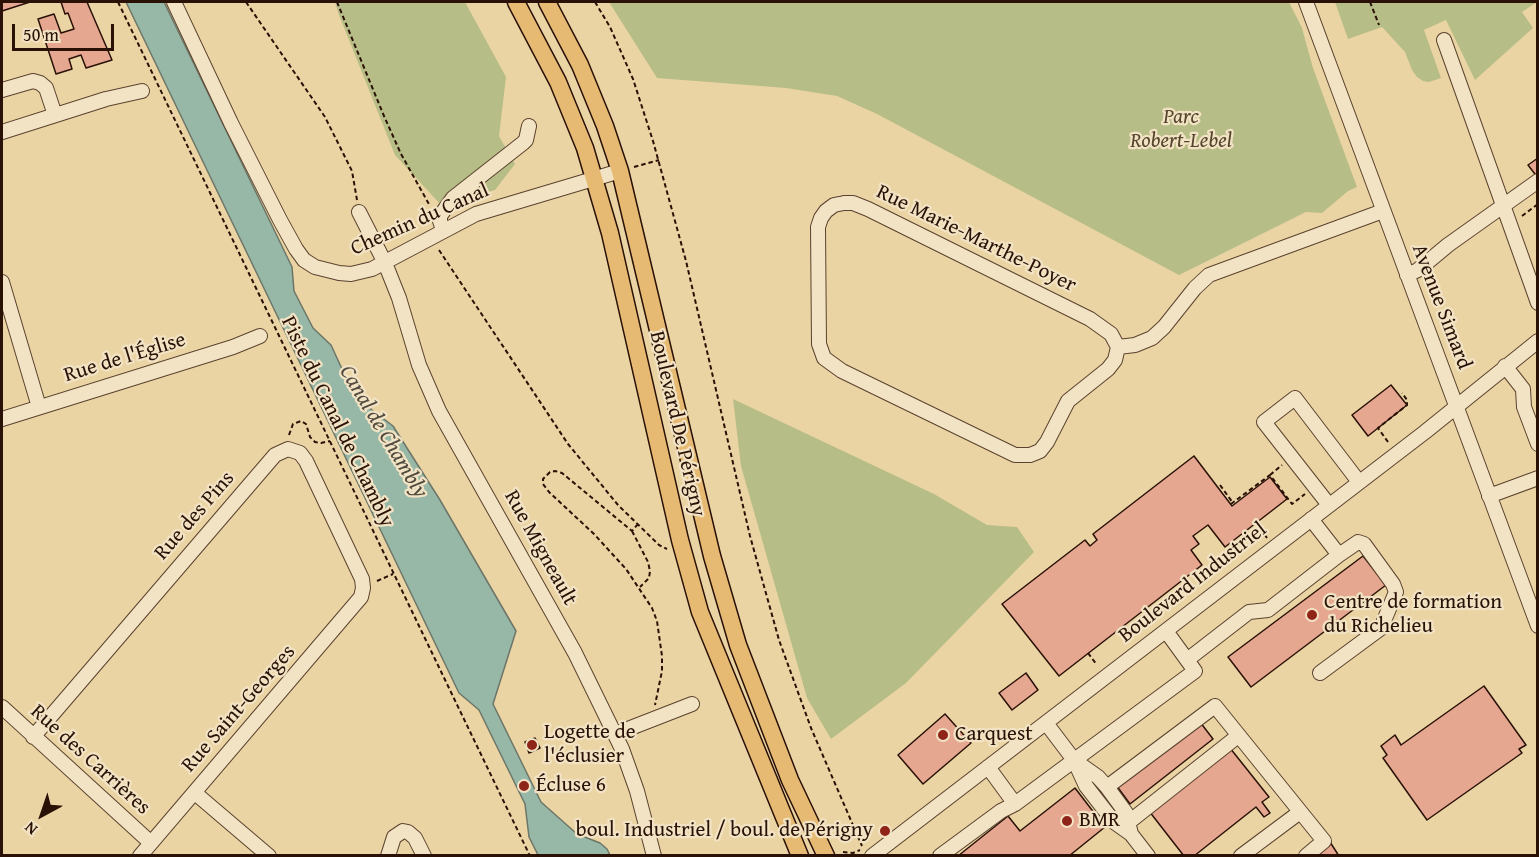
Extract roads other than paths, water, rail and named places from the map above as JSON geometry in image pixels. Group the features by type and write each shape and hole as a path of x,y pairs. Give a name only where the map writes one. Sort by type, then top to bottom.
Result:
{"main road":[{"name":"Boulevard De Périgny","path":"516,2 558,82 595,178 699,612 800,855"},
{"name":"Boulevard De Périgny","path":"547,2 580,65 605,126 620,171 710,546 731,622 767,725 801,805 826,855"}],"street":[{"name":"Chemin du Canal","path":"174,2 270,201 296,249 304,260 315,267 339,273 361,272 386,263 431,237 442,225 620,171"},
{"name":"Avenue Simard","path":"1306,2 1538,626"},
{"path":"1444,40 1538,303"},
{"path":"2,90 33,81 40,83 46,88 55,115"},
{"path":"2,132 117,96 142,92"},
{"path":"442,225 443,210 453,198 523,143 526,140 529,126"},
{"path":"1407,275 1418,270 1503,204 1538,180"},
{"name":"Rue Marie-Marthe-Poyer","path":"853,203 868,209 1090,319 1106,328 1118,347 1118,356 1113,364 1068,401 1045,446 1030,455 1015,455 842,371 824,358 819,344 819,223 826,211 839,204 853,203"},
{"path":"1118,347 1135,345 1152,338 1209,275 1383,211"},
{"name":"Rue Migneault","path":"359,212 386,263 419,365 444,421 575,653 615,734 634,783 654,855"},
{"path":"2,282 39,407"},
{"name":"Rue de l'Église","path":"2,419 233,347 261,336"},
{"name":"Boulevard Industriel","path":"868,852 1046,723 1425,432 1538,341"},
{"path":"1506,366 1523,389 1524,407 1538,444"},
{"path":"1329,505 1264,422 1295,398 1359,482"},
{"name":"Rue des Pins","path":"33,737 281,451 288,448 295,450 306,461 370,583"},
{"path":"1489,496 1538,478"},
{"path":"1311,519 1339,555"},
{"path":"1187,660 1249,612 1268,610 1358,542 1364,544 1393,584 1396,592 1381,628 1320,673"},
{"name":"Rue Saint-Georges","path":"140,855 356,604 370,583"},
{"path":"940,855 1001,811 1015,804 1195,671 1166,631"},
{"path":"615,734 692,704"},
{"path":"1107,787 1215,706 1324,841 1306,855"},
{"name":"Rue des Carrières","path":"2,707 151,843"},
{"path":"1046,723 1074,760 1086,786 1114,822 1127,828 1148,855"},
{"path":"1127,828 1238,736"},
{"path":"1074,760 1098,777 1107,787 1126,813 1127,828"},
{"path":"988,767 1015,804"},
{"path":"195,793 269,855"},
{"path":"1241,855 1300,812"},
{"path":"388,855 394,837 403,831 415,838 424,855"}],"water":[{"name":"Canal de Chambly","path":"126,2 164,2 292,267 294,291 313,328 331,345 348,382 363,403 393,426 440,500 516,631 493,704 541,802 577,834 600,843 610,855 538,855 529,837 525,804 479,710 459,693"}],"place":[{"name":"Centre de formation du Richelieu","path":"1312,615"},
{"name":"Carquest","path":"943,735"},
{"name":"Logette de l'éclusier","path":"532,745"},
{"name":"Écluse 6","path":"524,786"},
{"name":"BMR","path":"1067,821"},
{"name":"boul. Industriel / boul. de Périgny","path":"885,831"}],"park label":[{"name":"Parc Robert-Lebel","path":"1181,130"}]}
